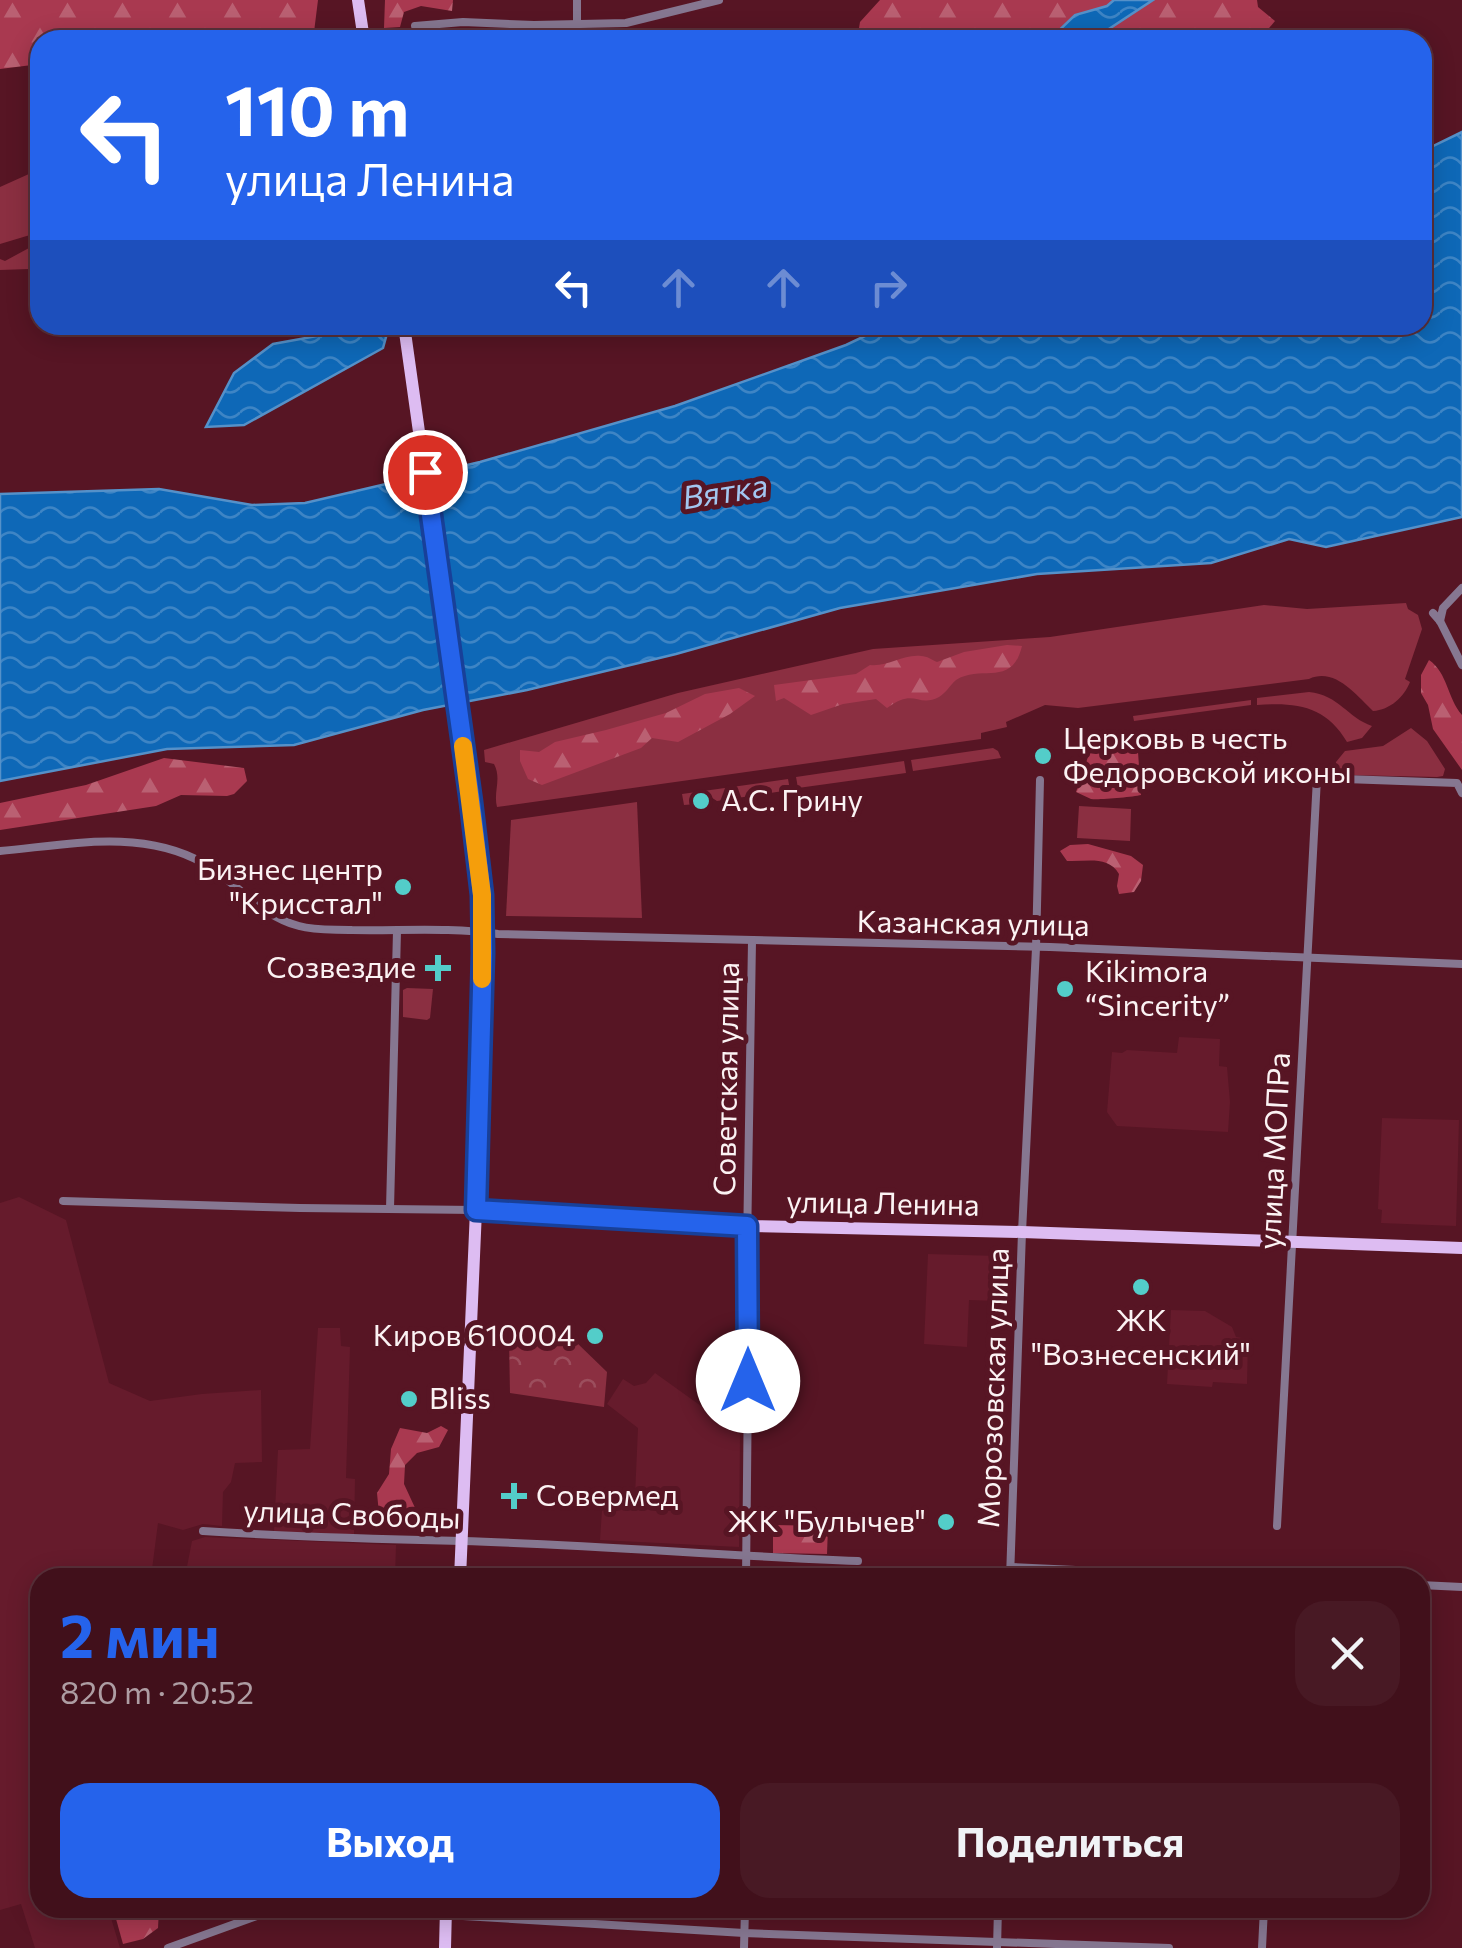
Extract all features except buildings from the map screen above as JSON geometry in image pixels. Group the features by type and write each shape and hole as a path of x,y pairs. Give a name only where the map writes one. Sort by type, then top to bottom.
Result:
{"main road":[{"path":"358,0 362,30"},
{"path":"405,335 482,895 476,1210 461,1568"},
{"name":"улица Ленина","path":"476,1210 747,1226 1462,1248"},
{"path":"445,1948 446,1918"}],"street":[{"path":"577,0 577,24"},
{"path":"415,26 463,22 626,23 719,0"},
{"path":"1440,620 1444,608 1462,588"},
{"path":"1433,612 1462,665"},
{"name":"улица МОПРа","path":"1277,1526 1318,778 1457,783 1462,793"},
{"name":"Морозовская улица","path":"1010,1567 1040,780"},
{"name":"Казанская улица","path":"0,851 108,841 156,845 205,864 283,921 319,929 1462,964"},
{"path":"390,1209 397,930"},
{"name":"Советская улица","path":"747,1568 752,942"},
{"name":"улица Ленина","path":"63,1201 476,1210"},
{"name":"улица Свободы","path":"203,1531 858,1560"},
{"path":"1010,1567 1032,1568"},
{"path":"1430,1585 1462,1587"},
{"path":"168,1948 251,1918"},
{"path":"541,1918 744,1933 997,1945 1169,1948"},
{"path":"744,1918 744,1948"},
{"path":"997,1945 998,1918"},
{"path":"1262,1948 1264,1918"}],"shaded area":[{"path":"1179,1037 1220,1039 1219,1066 1227,1067 1228,1132 1117,1126 1107,1112 1112,1052 1177,1053"},
{"path":"1382,1118 1459,1120 1456,1226 1381,1223 1382,1210 1378,1209"},
{"path":"19,1197 66,1220 109,1383 150,1401 261,1390 262,1462 235,1463 231,1482 223,1492 222,1526 203,1524 183,1530 158,1523 152,1568 30,1568 30,1918 111,1918 120,1948 35,1948 21,1904 0,1910 0,1203"},
{"path":"928,1254 998,1256 997,1301 969,1300 967,1347 924,1344"},
{"path":"1171,1310 1205,1311 1232,1327 1236,1337 1248,1339 1247,1384 1167,1384"},
{"path":"318,1328 340,1328 341,1346 350,1347 346,1478 355,1479 354,1536 274,1531 278,1450 310,1449"},
{"path":"655,1373 740,1434 739,1547 600,1540 603,1495 635,1496 638,1428 607,1404 623,1379 634,1386 646,1383"},
{"path":"205,1537 396,1545 395,1568 187,1568 192,1541"}],"green space":[{"path":"0,0 318,0 314,30 30,30 30,65 0,69"},
{"path":"385,0 453,0 452,11 421,6 404,12 400,27 384,28"},
{"path":"880,0 1114,0 1107,6 1075,15 1059,30 859,30 860,22"},
{"path":"1153,0 1257,0 1258,7 1275,21 1267,30 1107,30"},
{"path":"30,174 30,235 0,244 0,187"},
{"path":"30,247 30,269 0,270 0,259 5,261"},
{"path":"1406,603 1418,615 1422,629 1405,679 1410,682 1396,702 1379,710 1373,711 1336,680 1319,676 1078,708 1045,705 1006,722 1007,727 981,733 981,739 497,807 496,770 494,764 485,762 484,750 678,693 873,649 1050,637 1264,605 1307,609"},
{"path":"1022,646 1011,667 956,680 932,700 904,699 887,708 876,699 843,704 811,715 784,698 776,701 774,685 856,674 870,665 908,657 923,656 937,662 964,652"},
{"path":"1429,660 1440,672 1462,715 1462,770 1433,729 1421,693 1421,675"},
{"path":"739,688 755,696 678,742 652,738 641,748 542,785 528,779 520,761 520,750 539,752 555,742 666,713 705,694"},
{"path":"1309,692 1328,697 1372,726 1362,738 1347,742 1330,721 1309,709 1285,704 1257,705 1257,698"},
{"path":"1251,700 1251,705 1134,721 1133,716"},
{"path":"1411,728 1427,741 1445,769 1443,776 1348,775 1336,770 1336,762 1345,751 1383,746"},
{"path":"1123,746 1138,752 1141,795 1091,799 1076,792 1089,754 1104,747"},
{"path":"993,748 1001,758 913,771 911,760"},
{"path":"164,758 244,768 247,781 227,796 181,795 156,806 0,830 0,803 86,785"},
{"path":"904,761 906,773 798,788 796,777"},
{"path":"788,779 790,790 717,801 706,794 697,798 696,804 684,805 682,794"},
{"path":"637,802 642,918 506,916 511,820"},
{"path":"1079,806 1131,809 1130,841 1077,838"},
{"path":"1088,844 1131,856 1143,865 1141,881 1134,892 1119,894 1119,874 1109,864 1067,861 1060,851 1070,845"},
{"path":"433,989 430,1018 403,1017 403,990"},
{"path":"509,1338 576,1342 607,1372 604,1407 510,1393"},
{"path":"441,1426 448,1430 439,1447 417,1453 405,1465 404,1484 416,1510 412,1528 380,1524 377,1493 389,1474 391,1449 400,1428 427,1433"},
{"path":"773,1525 828,1526 827,1554 773,1553"},
{"path":"116,1918 158,1918 158,1928 143,1939 123,1944"}],"water":[{"path":"1114,0 1153,0 1107,30 1059,30 1075,15 1107,6"},
{"name":"Вятка","path":"1462,132 1462,517 1326,547 1289,539 1211,563 1037,574 840,608 676,654 423,710 294,745 167,749 0,781 0,494 159,489 252,505 305,503 480,462 675,406 867,335 1432,335 1432,147"},
{"path":"322,335 386,337 383,348 244,425 206,427 234,373 273,344"}],"pier":[{"path":"436,467 469,706 447,710 413,473"}],"slow traffic":[{"path":"463,746 482,895 482,979"}],"place":[{"name":"Церковь в честь Федоровской иконы","path":"1043,756"},
{"name":"А.С. Грину","path":"701,801"},
{"name":"Бизнес центр \"Крисстал\"","path":"403,887"},
{"name":"Созвездие","path":"438,968"},
{"name":"Kikimora “Sincerity”","path":"1065,989"},
{"name":"ЖК \"Вознесенский\"","path":"1141,1287"},
{"name":"Киров 610004","path":"595,1336"},
{"name":"Bliss","path":"409,1399"},
{"name":"Совермед","path":"514,1496"},
{"name":"ЖК \"Булычев\"","path":"946,1522"}],"route":[{"path":"425,472 482,895 476,1210 747,1226 748,1381"}]}
